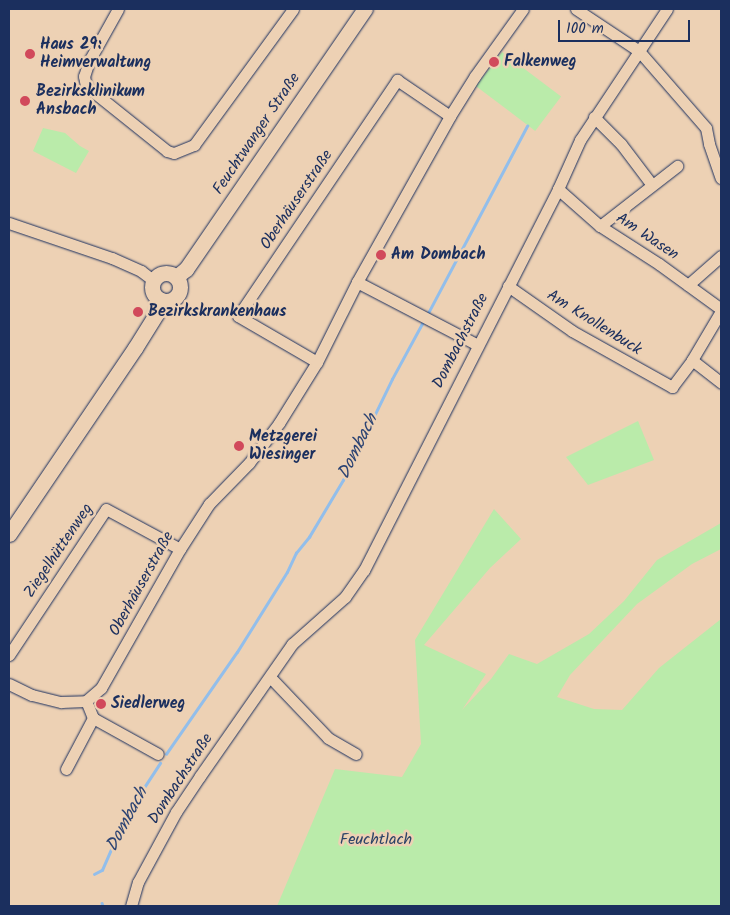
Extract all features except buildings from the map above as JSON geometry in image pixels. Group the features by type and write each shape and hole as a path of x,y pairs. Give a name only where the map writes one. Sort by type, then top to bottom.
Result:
{"main road":[{"name":"Feuchtwanger Straße","path":"176,277 186,269 364,9"},
{"path":"166,273 176,277 180,286 178,295 170,301 160,300 152,290 153,280 156,276 166,273"},
{"path":"9,534 135,348 156,314 160,300"}],"street":[{"path":"118,9 89,60 84,76 86,86 167,151 174,153 194,145 293,9"},
{"name":"Oberhäuserstraße","path":"86,701 101,688 111,674 180,549 208,504 250,463 279,424 317,362 357,282 450,116 474,76 523,9"},
{"name":"Dombachstraße","path":"130,906 138,882 176,812 292,644 345,597 364,570 558,189 580,140 667,9"},
{"path":"579,10 639,51 706,128 708,144 721,178"},
{"name":"Oberhäuserstraße","path":"317,362 238,316 398,80 450,116"},
{"path":"594,117 621,144 652,186"},
{"path":"600,226 676,166"},
{"name":"Am Wasen","path":"558,189 600,226 688,285 721,310"},
{"path":"9,224 112,258 140,270 153,280"},
{"path":"688,285 721,256"},
{"path":"357,282 478,344"},
{"name":"Am Knollenbuck","path":"508,286 572,331 665,385 672,387 692,360"},
{"path":"721,310 692,360 721,383"},
{"name":"Ziegelhüttenweg","path":"9,655 106,509 180,549"},
{"path":"270,677 328,738 356,754"},
{"path":"9,684 32,695 61,702 86,701 93,718 158,754"},
{"path":"66,769 93,718"}],"green space":[{"path":"502,52 561,97 535,131 476,86"},
{"path":"43,128 65,133 89,151 76,173 33,151"},
{"path":"638,421 654,460 588,485 566,457"},
{"name":"Feuchtlach","path":"494,509 521,539 490,568 424,645 486,674 462,710 491,679 509,654 537,664 589,634 624,601 657,560 721,523 721,549 692,564 637,604 570,675 557,697 594,709 622,710 659,668 721,619 721,906 277,906 335,769 402,777 421,744 415,640"}],"waterway":[{"name":"Dombach","path":"427,315 527,126"},
{"name":"Dombach","path":"166,754 237,652 287,572 296,553 309,537 343,480 392,379 424,320"},
{"name":"Dombach","path":"94,874 102,870 126,815 160,763"}],"place":[{"name":"Haus 29: Heimverwaltung","path":"30,54"},
{"name":"Falkenweg","path":"494,62"},
{"name":"Bezirksklinikum Ansbach","path":"25,101"},
{"name":"Am Dombach","path":"381,255"},
{"name":"Bezirkskrankenhaus","path":"138,312"},
{"name":"Metzgerei Wiesinger","path":"239,446"},
{"name":"Siedlerweg","path":"101,704"}]}
